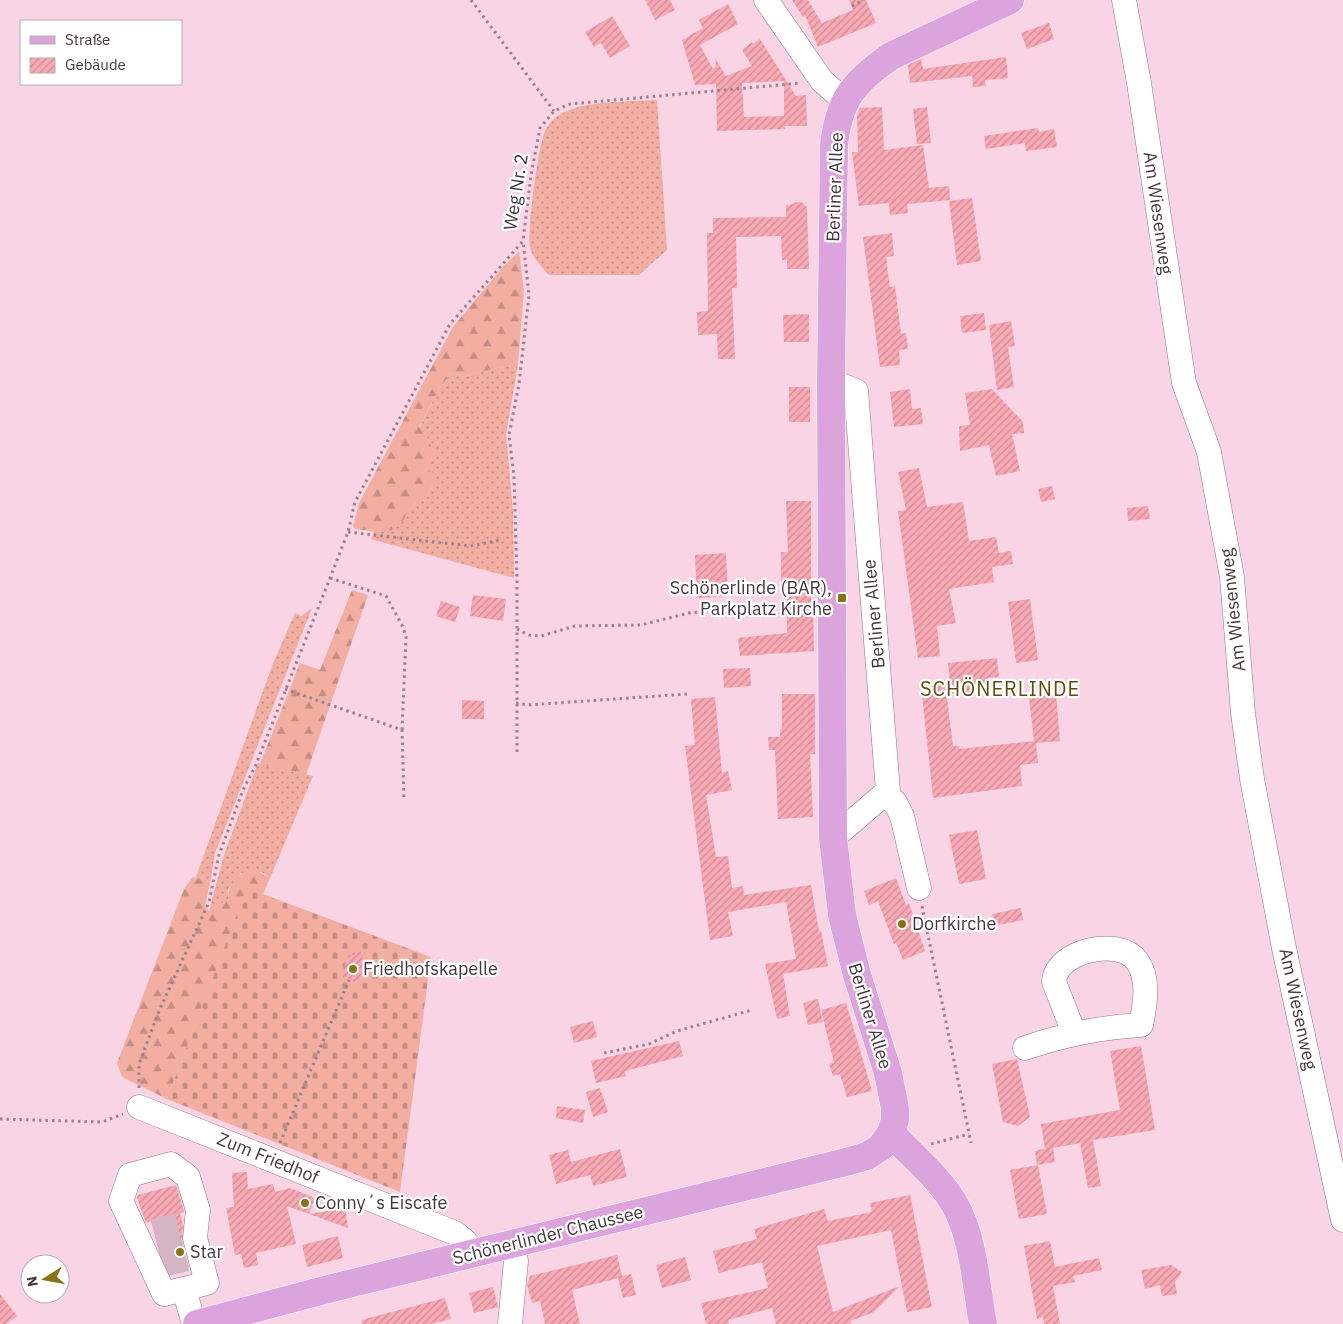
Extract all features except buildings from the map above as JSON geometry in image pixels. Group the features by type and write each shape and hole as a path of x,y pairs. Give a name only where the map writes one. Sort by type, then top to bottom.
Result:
{"main road":[{"name":"Berliner Allee","path":"891,1134 895,1120 893,1092 857,975 842,915 833,838 832,165 836,128 844,100 860,80 891,56 1010,0"},
{"name":"Schönerlinder Chaussee","path":"195,1324 468,1254 853,1160 867,1156 881,1147 891,1134"},
{"path":"891,1134 936,1180 954,1205 963,1225 983,1324"}],"street":[{"name":"Am Wiesenweg","path":"1124,0 1139,83 1184,383 1209,452 1232,577 1243,712 1252,779 1284,948 1343,1220"},
{"path":"771,2 822,81 844,100"},
{"name":"Berliner Allee","path":"832,381 856,391 888,791 883,796"},
{"path":"833,838 883,796 895,802 902,816 919,888"},
{"path":"1025,1048 1074,1033"},
{"name":"Zum Friedhof","path":"139,1107 455,1233 465,1241 468,1254"},
{"path":"170,1164 188,1177 198,1210 192,1240 207,1283 184,1289 164,1294 151,1250 121,1201 130,1176 170,1164"},
{"path":"510,1324 516,1261 512,1244"},
{"path":"184,1289 195,1324"}],"path":[{"path":"471,0 554,111 570,104 603,100 822,81"},
{"path":"852,6 864,0"},
{"name":"Weg Nr. 2","path":"139,1107 139,1064 159,1011 209,902 223,845 348,532 355,502 450,324 523,241 531,175 540,128 554,111"},
{"path":"517,752 514,476 509,435 519,384 529,295 523,241"},
{"path":"348,532 470,546 501,540"},
{"path":"330,578 386,596 403,627 406,651 402,730 404,800"},
{"path":"517,629 536,637 575,626 641,625 689,613 708,611"},
{"path":"285,689 402,730"},
{"path":"516,703 528,705 687,694"},
{"path":"919,888 971,1143"},
{"path":"273,1160 349,980"},
{"path":"604,1053 649,1044 677,1031 752,1010"},
{"path":"0,1119 102,1122 139,1107"},
{"path":"928,1145 969,1134"}],"green space":[{"path":"657,100 667,250 639,275 549,275 533,255 529,237 537,169 546,129 559,115 580,107 593,104"},
{"path":"519,251 524,290 518,364 474,373 465,377 451,373 440,387 419,427 426,435 434,452 428,469 436,476 426,500 413,506 400,524 391,530 378,532 355,529 353,526 359,503 453,327 502,268"},
{"path":"518,364 506,434 513,512 514,578 371,539 374,531 382,532 400,524 413,506 426,500 436,476 428,469 434,452 426,435 419,428 440,387 451,373 465,377 474,373"},
{"path":"352,590 368,595 306,775 260,764 300,663 320,670"},
{"path":"312,608 215,853 210,883 196,877 272,666 295,613 301,616"},
{"path":"258,763 313,776 270,878 262,872 241,873 228,889 228,900 209,911 224,855"},
{"path":"252,868 270,878 263,894 247,889 167,1099 122,1077 117,1063 184,889 193,877 204,879 210,883 205,906 209,911 228,900 228,894 235,880 242,873"},
{"path":"247,888 431,957 400,1192 167,1099"}],"tunnel":[{"path":"154,1231 182,1224"},
{"path":"158,1248 186,1241"},
{"path":"163,1265 191,1258"}],"place":[{"name":"Schönerlinde (BAR), Parkplatz Kirche","path":"842,598"},
{"name":"Dorfkirche","path":"902,924"},
{"name":"Friedhofskapelle","path":"353,969"},
{"name":"Conny´s Eiscafe","path":"305,1203"},
{"name":"Star","path":"180,1252"}],"district":[{"name":"SCHÖNERLINDE","path":"1000,689"}]}
